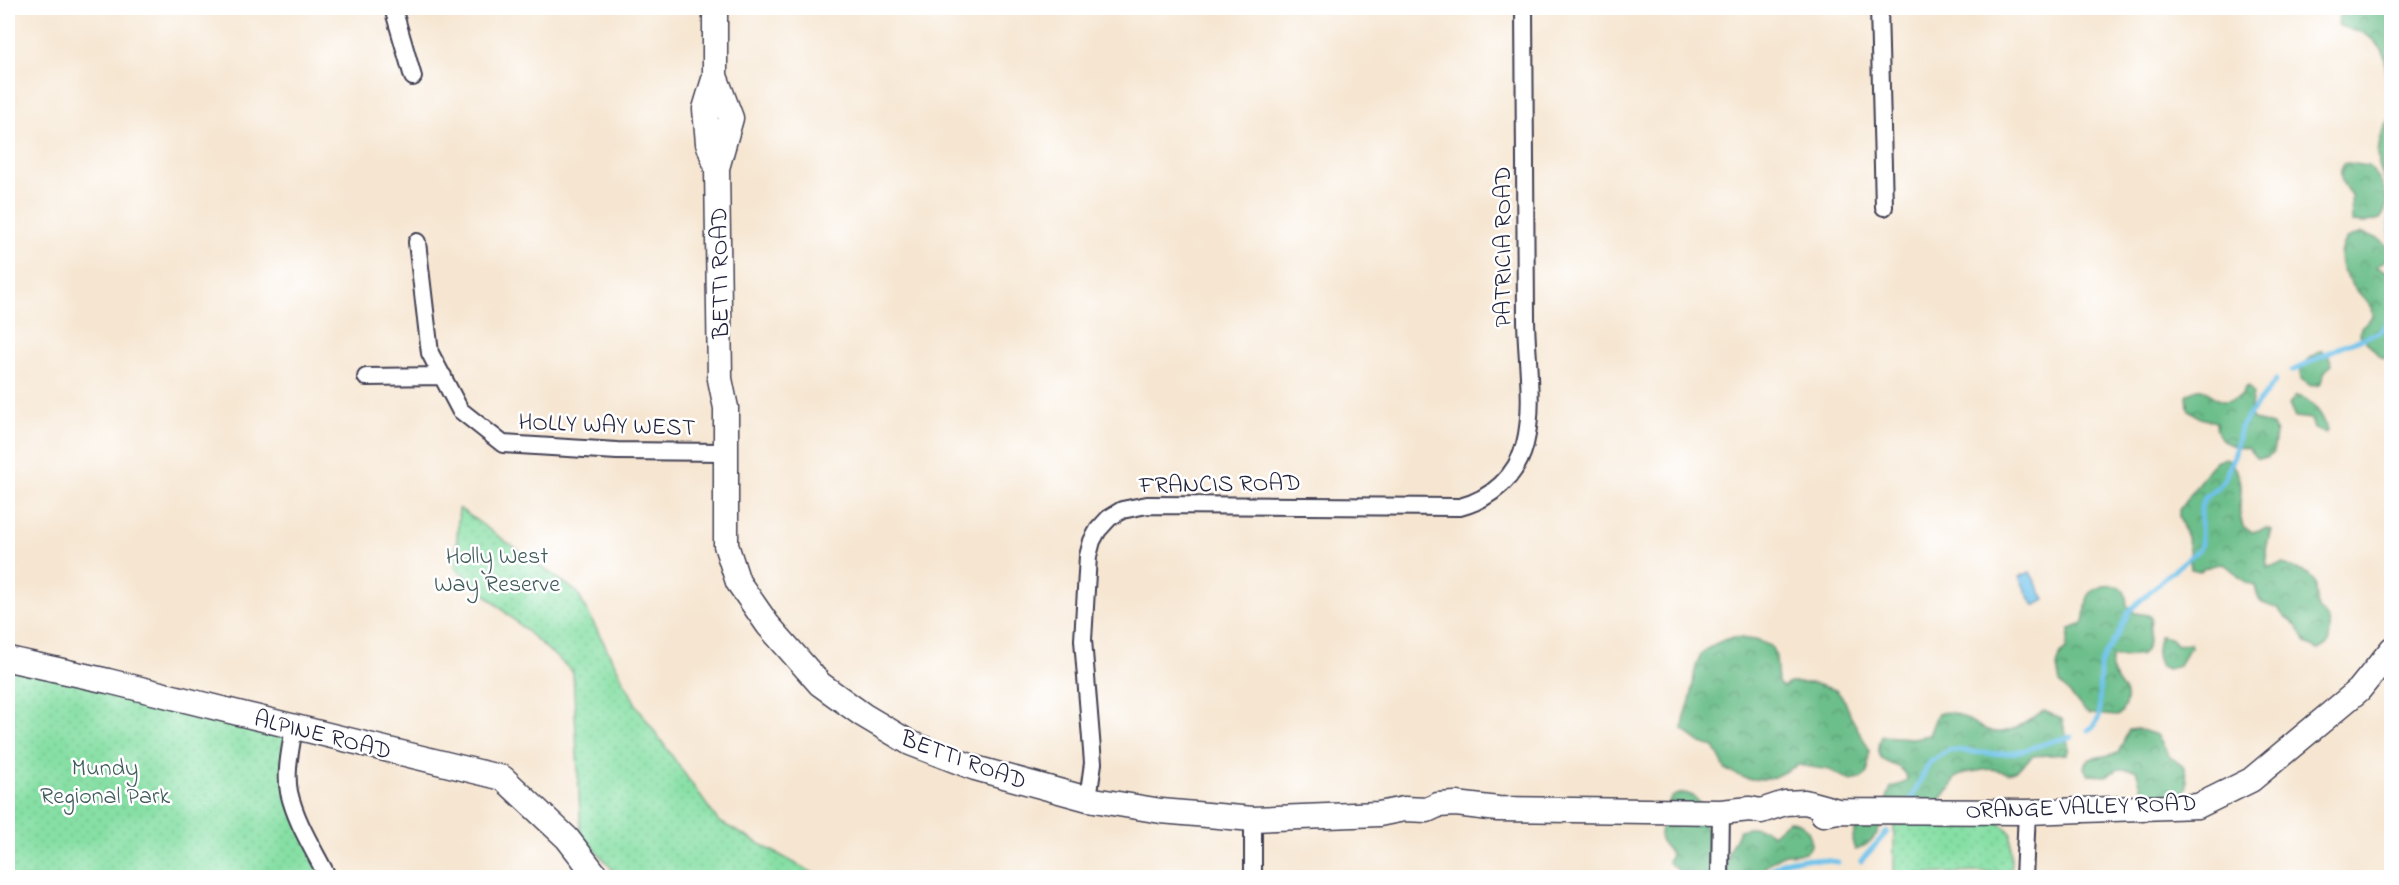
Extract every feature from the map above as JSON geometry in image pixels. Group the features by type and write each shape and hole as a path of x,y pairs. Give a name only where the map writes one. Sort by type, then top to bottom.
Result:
{"street":[{"path":"393,8 413,77"},
{"name":"BETTI ROAD","path":"715,8 715,76 705,109 708,143 717,168 720,379 726,408 720,452 726,545 738,582 768,625 820,684 909,744 975,768 1088,799 1161,811 1253,819"},
{"name":"PATRICIA ROAD","path":"1506,480 1522,452 1528,422 1524,8"},
{"path":"1880,8 1884,207"},
{"name":"HOLLY WAY WEST","path":"417,242 430,353 460,410 503,444 617,452 720,452"},
{"path":"366,376 442,376"},
{"name":"FRANCIS ROAD","path":"1088,799 1093,763 1083,640 1087,571 1092,542 1098,530 1109,518 1122,510 1147,505 1460,507 1485,497 1506,480"},
{"name":"ORANGE VALLEY ROAD","path":"1253,819 1379,814 1410,821 1498,809 1728,812 1770,819 1793,813 1822,815 1838,811 2026,812 2198,806 2251,780 2359,690 2391,649"},
{"name":"ALPINE ROAD","path":"8,659 503,778 567,837 598,878"},
{"name":"ORANGE VALLEY ROAD","path":"2359,690 2391,676"},
{"path":"294,727 289,762 289,790 297,819 328,878"},
{"path":"1720,878 1728,812"},
{"path":"2024,878 2026,812"},
{"path":"1253,819 1253,878"}],"green space":[{"path":"2345,8 2391,8 2391,90 2386,80 2385,59 2380,48 2363,33 2338,25"},
{"path":"2391,117 2392,189 2381,172 2378,153 2382,135"},
{"path":"2343,164 2368,166 2382,184 2386,205 2380,219 2364,223 2352,222 2351,195 2341,177"},
{"path":"2362,233 2381,241 2390,251 2391,256 2376,267 2391,273 2391,362 2379,356 2360,335 2361,327 2373,316 2372,307 2346,276 2342,267 2341,249 2346,239"},
{"path":"2319,351 2323,351 2328,356 2332,365 2325,371 2320,385 2311,386 2301,379 2300,374 2302,366"},
{"path":"2249,386 2253,393 2252,417 2273,425 2276,434 2273,453 2266,458 2256,458 2248,448 2225,442 2218,434 2216,422 2200,418 2188,409 2187,395 2198,389 2203,389 2225,401 2242,395 2245,388"},
{"path":"2296,396 2316,408 2326,425 2325,433 2314,429 2311,419 2295,417 2289,404"},
{"path":"2226,458 2239,477 2240,510 2244,528 2252,532 2266,528 2271,530 2266,549 2267,567 2284,564 2308,574 2314,580 2318,609 2326,616 2330,629 2328,644 2318,650 2306,644 2293,622 2279,609 2260,600 2255,585 2240,578 2231,569 2220,564 2200,571 2191,569 2188,540 2179,517 2179,510 2209,468 2217,460"},
{"name":"Holly West Way Reserve","path":"459,508 577,592 638,708 718,821 820,877 619,877 581,834 573,672 455,568"},
{"path":"2103,586 2122,588 2126,595 2127,606 2135,613 2148,615 2151,618 2148,644 2144,652 2140,656 2113,657 2112,672 2126,698 2125,706 2118,716 2086,712 2060,683 2057,667 2061,653 2066,649 2070,629 2083,624 2088,597"},
{"path":"2160,636 2170,638 2177,645 2190,643 2191,647 2179,666 2167,669 2161,666 2157,651"},
{"path":"1733,637 1756,640 1771,646 1776,657 1778,683 1783,687 1790,683 1811,683 1836,690 1845,701 1869,749 1868,773 1860,779 1851,781 1830,770 1798,765 1770,779 1747,779 1726,770 1714,747 1701,743 1683,730 1700,656 1712,645"},
{"name":"Mundy Regional Park","path":"8,660 294,727 289,791 328,877 8,878"},
{"path":"2044,711 2062,719 2069,748 2067,754 2033,756 2017,770 2009,773 1991,769 1964,773 1955,778 1950,789 1939,800 1886,801 1891,787 1904,783 1907,779 1904,772 1883,760 1879,755 1882,736 1913,738 1929,735 1937,714 1946,712 1954,713 1993,732 2002,732"},
{"path":"2138,729 2157,735 2169,756 2184,767 2187,786 2181,795 2151,799 2142,789 2136,770 2119,769 2106,776 2089,775 2084,768 2085,763 2090,759 2118,753 2129,730"},
{"path":"1685,793 1693,796 1703,806 1705,826 1712,834 1715,877 1682,877 1684,875 1668,862 1671,854 1660,839 1662,825 1671,798"},
{"path":"1788,821 1798,822 1807,830 1811,838 1809,849 1803,853 1786,854 1777,858 1757,877 1725,878 1728,853 1739,830 1761,828 1772,835"},
{"path":"1996,821 2011,833 2011,871 1894,875 1894,825"},
{"path":"1870,823 1881,825 1871,840 1855,850 1852,840 1856,828"}],"water":[{"path":"2030,572 2045,600 2034,606 2019,577"}],"waterway":[{"path":"2392,207 2390,224 2392,239"},
{"path":"2292,371 2344,345 2380,332 2392,317"},
{"path":"2088,730 2094,726 2099,717 2100,666 2103,658 2129,611 2172,571 2199,550 2201,507 2205,498 2219,486 2226,476 2235,453 2240,427 2276,380"},
{"path":"1909,804 1929,763 1949,750 1993,754 2011,753 2071,737"},
{"path":"1861,861 1887,832"},
{"path":"1765,878 1780,864 1788,861 1808,859 1838,862"}]}
